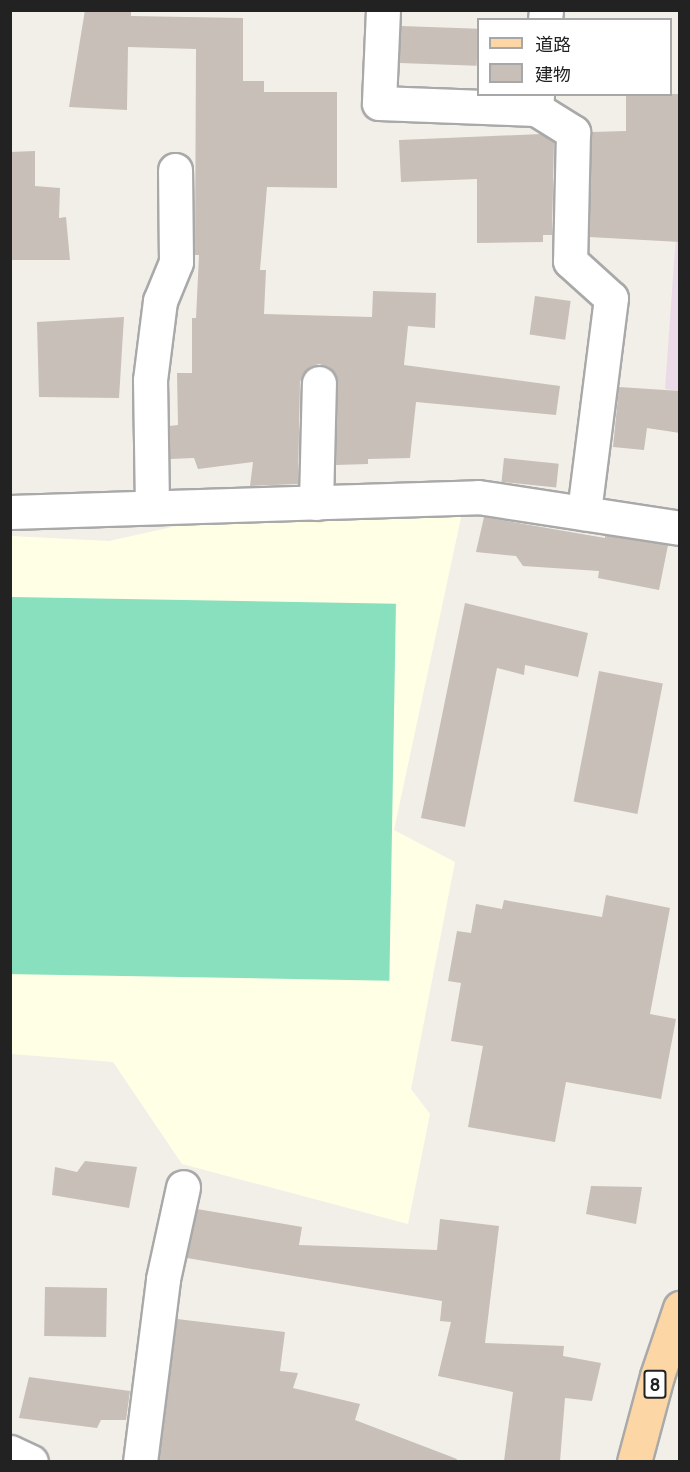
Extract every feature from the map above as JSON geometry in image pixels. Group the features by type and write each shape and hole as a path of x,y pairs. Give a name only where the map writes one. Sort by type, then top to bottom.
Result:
{"main road":[{"name":"8","path":"634,1461 657,1376 680,1308"}],"street":[{"path":"383,10 379,103 537,102 573,132 570,261 611,298 584,513"},
{"path":"152,506 150,380 160,301 176,262 175,170"},
{"path":"316,503 319,383"},
{"path":"10,512 478,497 680,528"},
{"path":"140,1461 164,1279 183,1187"}],"shaded area":[{"path":"679,193 679,391 665,389"},
{"path":"462,513 394,830 455,862 411,1089 430,1114 408,1224 182,1164 113,1062 11,1054 11,536 109,541 213,518"}],"green space":[{"path":"11,597 396,604 389,981 10,974"}],"building":[{"path":"85,10 131,10 131,16 243,18 243,81 264,81 264,92 337,92 337,188 267,187 260,270 266,270 264,314 372,317 373,291 436,293 435,328 408,326 404,365 560,386 556,415 416,402 410,458 368,459 368,464 336,465 338,383 336,375 329,367 319,364 310,367 303,374 300,382 298,484 250,486 253,462 198,469 194,458 170,459 169,426 178,425 177,373 192,373 192,318 196,318 199,255 195,255 196,49 128,47 127,110 69,107"},
{"path":"401,26 477,29 477,66 400,63"},
{"path":"680,94 680,242 589,237 592,132 626,131 626,96"},
{"path":"541,134 554,142 552,235 543,235 543,242 477,243 477,179 401,182 399,140"},
{"path":"35,151 35,186 60,188 59,218 66,217 70,260 10,260 10,152"},
{"path":"535,296 571,301 565,340 530,335"},
{"path":"124,317 119,398 39,397 37,322"},
{"path":"619,387 680,391 680,433 647,428 644,450 613,447"},
{"path":"504,458 559,464 556,488 501,482"},
{"path":"484,517 605,538 605,535 668,545 659,590 598,578 599,571 523,566 516,556 476,552"},
{"path":"465,603 588,633 578,677 525,665 524,675 497,668 465,827 421,818"},
{"path":"599,671 663,683 637,814 574,802"},
{"path":"606,895 670,908 650,1014 676,1019 661,1099 566,1082 555,1142 468,1127 483,1046 451,1041 461,983 448,981 457,931 471,933 476,904 502,909 504,900 602,917"},
{"path":"85,1161 137,1167 129,1208 52,1195 55,1167 77,1172"},
{"path":"591,1186 642,1187 636,1224 586,1214"},
{"path":"197,1209 302,1227 299,1245 437,1250 440,1219 499,1226 485,1343 564,1346 563,1356 601,1363 592,1401 565,1398 560,1461 504,1461 513,1392 438,1376 451,1322 440,1321 442,1301 187,1258"},
{"path":"45,1287 107,1288 106,1337 44,1336"},
{"path":"177,1319 285,1332 280,1371 298,1373 293,1388 360,1404 355,1420 457,1459 456,1461 159,1461"},
{"path":"29,1377 130,1391 126,1420 101,1420 97,1428 19,1418"}]}
